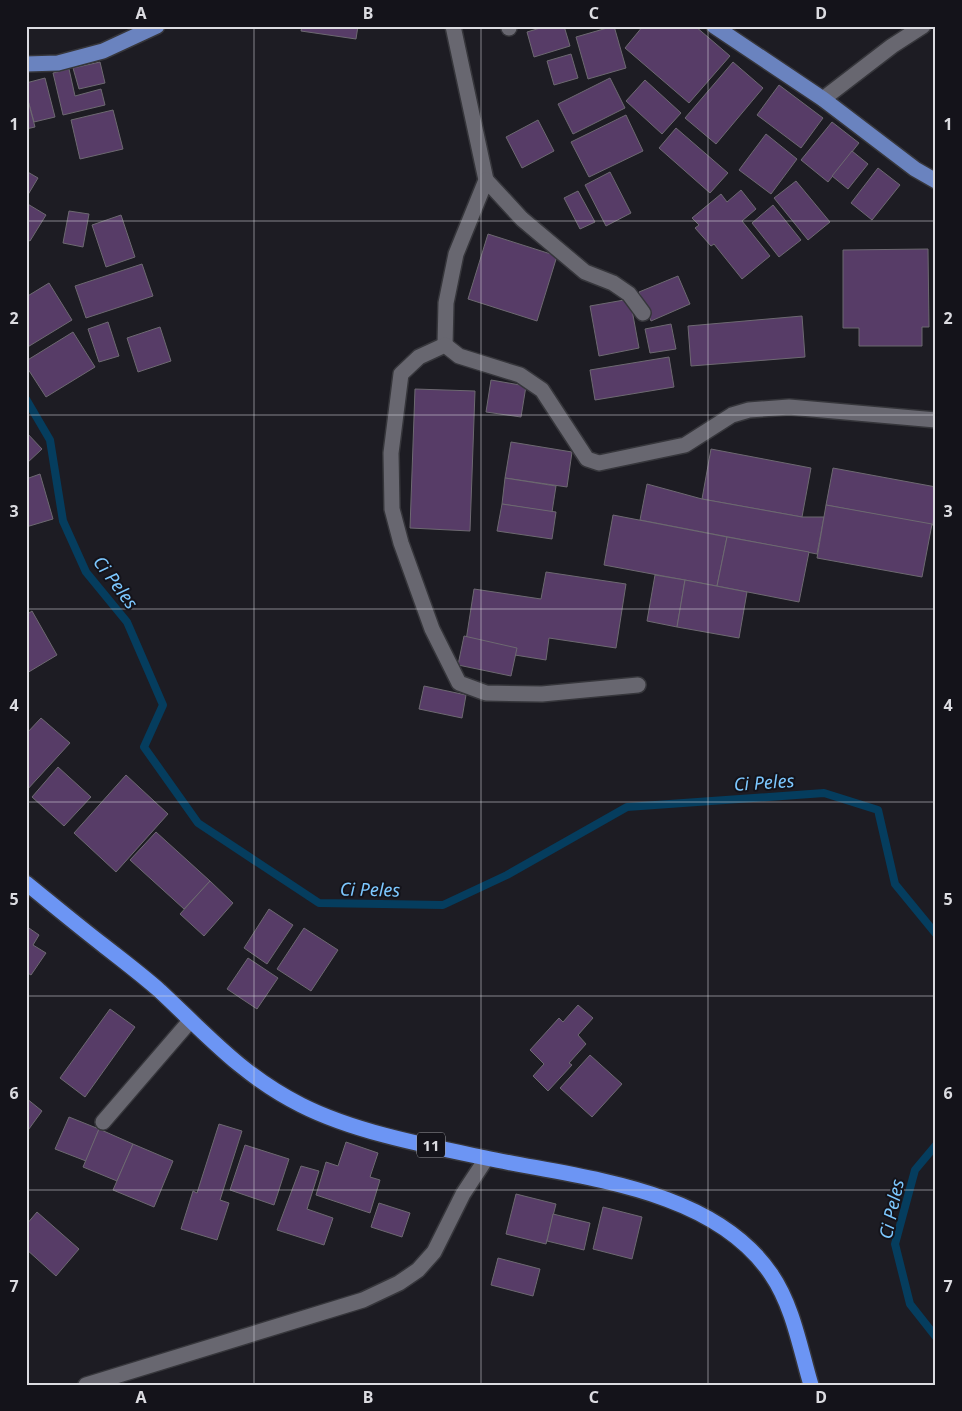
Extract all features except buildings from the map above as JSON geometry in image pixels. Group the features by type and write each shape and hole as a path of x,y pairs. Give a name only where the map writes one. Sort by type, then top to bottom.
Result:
{"highway":[{"name":"11","path":"26,883 144,978 249,1074 303,1106 352,1126 486,1158 550,1170 647,1193 692,1211 728,1232 751,1251 771,1274 795,1326 811,1385"}],"main road":[{"path":"26,64 58,63 104,51 157,26"},
{"path":"714,26 823,99 914,169 936,181"}],"street":[{"path":"453,26 486,180 522,219 585,272 613,283 629,294 643,313"},
{"path":"823,99 892,46 923,26"},
{"path":"445,345 446,303 456,254 486,180"},
{"path":"445,345 459,356 520,375 542,390 587,459 599,463 685,445 732,415 770,407 789,406 936,420"},
{"path":"445,345 419,357 401,374 391,453 392,509 401,543 412,567 432,629 459,683 486,693 542,694 638,685"},
{"path":"103,1122 190,1021"},
{"path":"86,1385 363,1300 399,1284 418,1270 434,1252 463,1194 486,1158"}],"waterway":[{"name":"Ci Peles","path":"26,399 50,440 63,521 86,572 127,622 163,705 144,747 198,823 319,903 443,905 507,875 627,807 824,793 878,810 895,884 936,934"},
{"name":"Ci Peles","path":"936,1145 915,1170 895,1244 910,1304 936,1337"}]}
